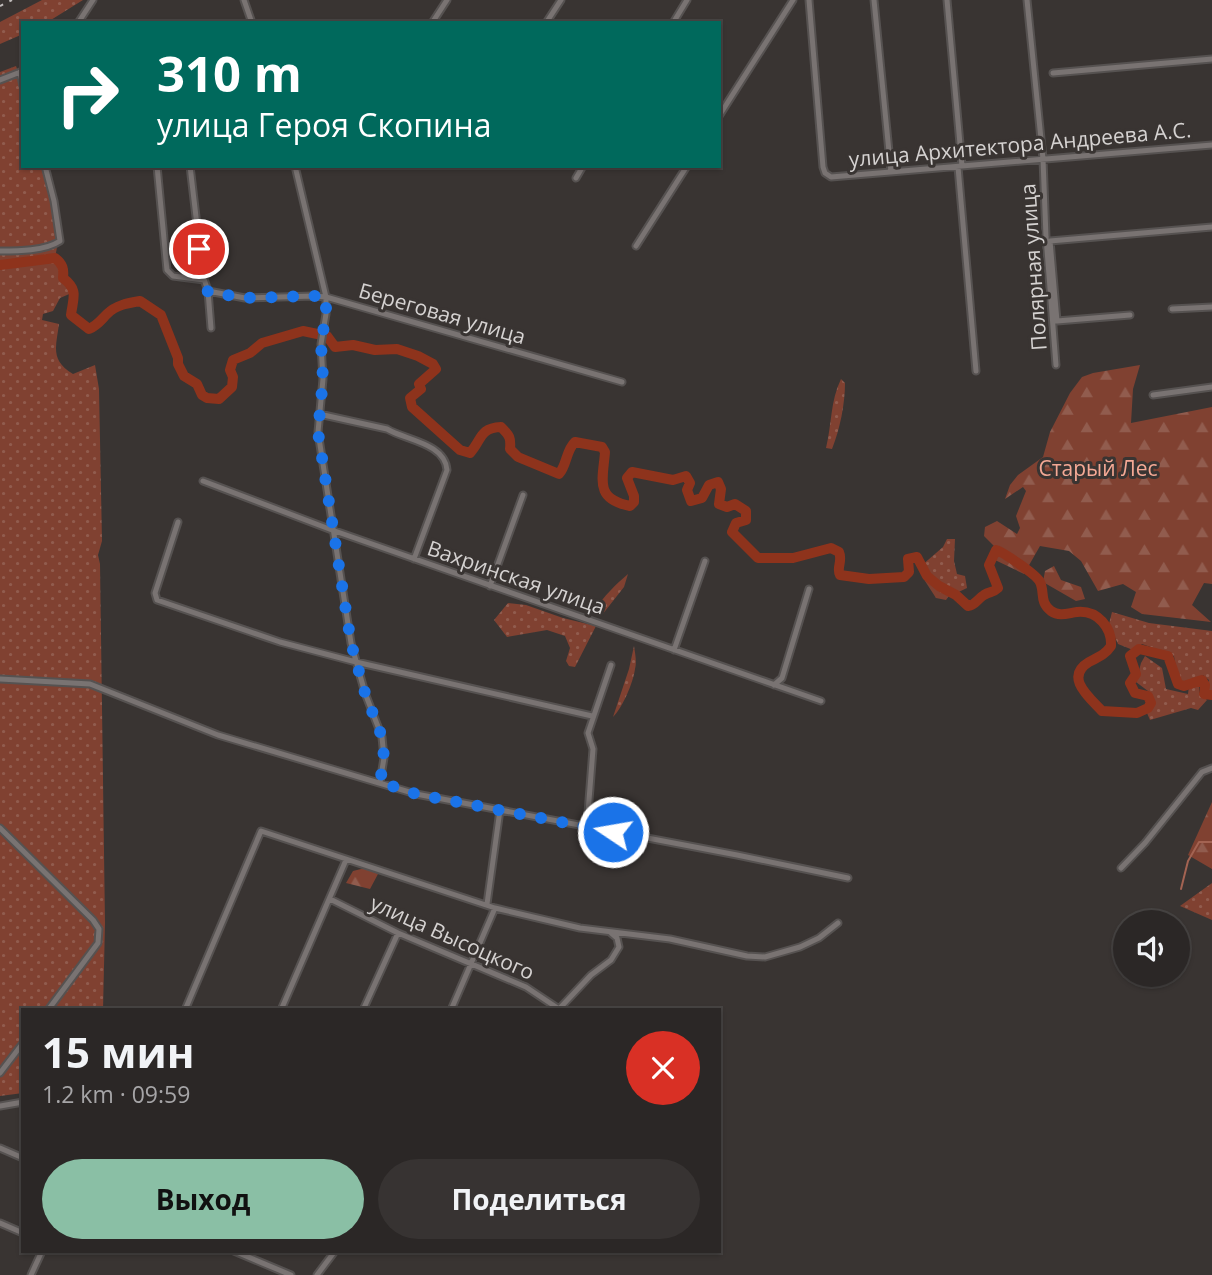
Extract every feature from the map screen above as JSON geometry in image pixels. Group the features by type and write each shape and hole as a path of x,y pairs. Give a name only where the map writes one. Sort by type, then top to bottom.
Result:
{"street":[{"path":"79,21 93,0"},
{"path":"244,0 251,21"},
{"path":"433,21 447,0"},
{"path":"547,21 561,0"},
{"path":"674,21 687,0"},
{"path":"721,113 793,0"},
{"name":"улица Архитектора Андреева А.С.","path":"809,0 823,167 825,173 831,177 1212,145"},
{"path":"874,0 891,172"},
{"path":"947,0 976,371"},
{"name":"Полярная улица","path":"1027,0 1043,159 1056,365"},
{"path":"1052,73 1212,59"},
{"path":"0,80 21,71"},
{"path":"0,251 42,247 60,241 54,201 45,168"},
{"path":"158,168 167,270 173,276 204,281"},
{"path":"190,168 211,328"},
{"path":"295,168 326,298 318,432 332,530 356,662 382,737 384,758 380,782"},
{"path":"576,178 582,168"},
{"path":"636,247 686,168"},
{"name":"Полярная улица","path":"1130,315 1057,321 1050,241 1212,227"},
{"name":"Береговая улица","path":"208,292 245,298 326,298 622,382"},
{"path":"1172,309 1212,307"},
{"path":"1153,395 1212,387"},
{"path":"318,414 387,429 412,438 443,458 447,470 414,559"},
{"name":"Вахринская улица","path":"203,481 332,530 821,701"},
{"path":"490,586 523,495"},
{"path":"178,522 155,593 157,600 280,642 592,716"},
{"path":"674,650 705,561"},
{"path":"774,685 782,678 810,589"},
{"path":"587,826 593,749 588,733 611,664"},
{"path":"0,679 90,684 218,735 416,794 848,878"},
{"path":"1121,868 1202,772 1212,768"},
{"path":"487,904 500,810"},
{"path":"0,828 99,929 98,943 49,1008"},
{"path":"186,1008 261,831 495,908 580,928 670,939 747,956 765,957 810,942 838,923"},
{"path":"282,1008 346,860"},
{"name":"улица Высоцкого","path":"330,899 398,933 526,987 557,1008"},
{"path":"451,1008 495,908"},
{"path":"559,1008 615,954 619,947 617,938 610,932"},
{"path":"364,1008 398,933"},
{"path":"0,1073 21,1046"},
{"path":"0,1106 21,1102"},
{"path":"0,1148 21,1157"},
{"path":"0,1223 21,1232"},
{"path":"31,1275 41,1253"},
{"path":"238,1253 291,1275"},
{"path":"253,1260 256,1253"},
{"path":"317,1275 334,1253"}],"green space":[{"path":"42,0 83,0 49,21 21,21 21,35 0,44 0,22"},
{"path":"16,66 21,80 21,168 45,168 60,231 55,258 64,270 63,278 72,285 74,292 60,298 53,311 43,314 42,320 59,324 56,352 61,364 73,374 95,365 99,389 102,541 98,555 105,923 103,1008 21,1008 21,1093 0,1096 0,72"},
{"name":"Старый Лес","path":"1140,365 1133,389 1131,423 1212,407 1212,584 1204,583 1192,605 1211,622 1142,614 1131,607 1136,592 1123,584 1098,591 1081,561 1069,551 1040,546 1024,574 995,560 999,551 984,536 985,527 997,521 1017,534 1020,528 1016,516 1026,491 1023,487 1005,499 1010,485 1018,475 1043,457 1050,432 1070,393 1082,377"},
{"path":"841,379 845,383 842,416 832,449 826,448 833,405"},
{"path":"947,539 955,539 954,561 957,574 965,576 967,588 946,600 936,598 925,581 921,566 943,547"},
{"path":"1054,566 1061,580 1081,587 1085,599 1076,601 1043,582 1045,571"},
{"path":"628,574 624,587 602,615 597,615 595,610 602,600"},
{"path":"508,603 526,605 596,626 575,667 569,666 566,661 570,648 565,636 547,630 507,637 494,620"},
{"path":"1112,612 1149,623 1212,631 1212,692 1206,691 1209,680 1203,675 1185,683 1178,679 1174,656 1171,654 1142,644 1133,650 1118,644 1109,624"},
{"path":"634,646 636,663 632,681 624,701 613,717 629,669"},
{"path":"1145,656 1162,668 1166,689 1188,694 1189,686 1199,684 1199,693 1207,700 1198,710 1191,708 1150,720 1147,713 1154,706 1152,694 1136,682"},
{"path":"1212,802 1212,869 1188,855"},
{"path":"365,868 378,874 370,889 346,883 353,871"},
{"path":"1212,883 1212,920 1180,906"}],"waterway":[{"path":"0,265 55,258 60,262 63,278 73,290 71,315 89,329 114,308 140,301 161,315 184,376 197,384 202,395 207,398 219,399 232,387 233,377 230,370 233,360 250,353 262,343 303,331 327,336 335,347 353,345 375,350 397,349 418,356 433,364 436,369 419,384 421,389 410,398 412,407 460,450 470,453 485,432 501,427 509,437 510,449 518,457 559,474 575,442 602,447 605,452 603,486 606,493 619,503 630,506 634,502 634,496 627,478 632,472 673,480 686,476 690,483 687,490 691,501 702,498 709,485 718,482 721,489 719,504 727,507 735,504 746,511 746,520 736,523 732,532 758,558 793,558 831,548 839,552 840,575 869,579 904,577 909,572 908,559 917,557 927,576 968,606 998,588 989,565 996,550 1020,564 1038,579 1045,604 1051,611 1061,614 1085,612 1097,617 1106,627 1111,646 1104,654 1082,668 1079,674 1081,687 1102,711 1137,713 1148,708 1151,703 1148,696 1135,693 1130,683 1136,674 1130,656 1139,649 1168,656 1178,684 1184,686 1202,680 1205,685 1204,694 1212,695"},
{"path":"1181,889 1188,861 1199,842 1212,842"}],"railway":[{"path":"0,6 12,0"}],"route":[{"path":"199,249 208,292 245,298 326,298 321,344 323,379 318,432 351,643 365,693 382,737 384,758 380,782 416,794 613,832"}]}
